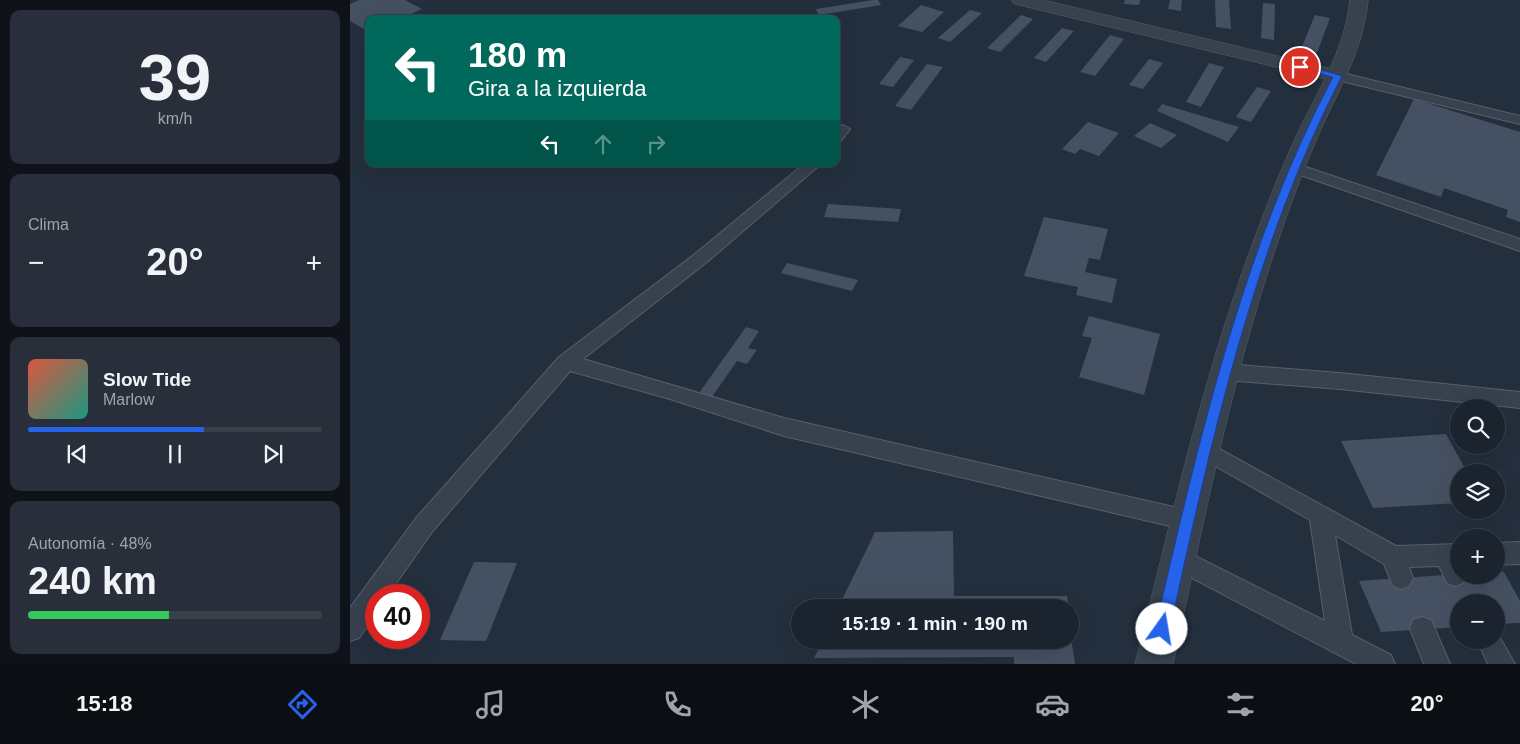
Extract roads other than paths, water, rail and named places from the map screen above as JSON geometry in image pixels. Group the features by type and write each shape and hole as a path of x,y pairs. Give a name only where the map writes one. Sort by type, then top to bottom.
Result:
{"street":[{"path":"1021,0 1338,76"},
{"path":"1154,664 1203,449 1257,267 1312,125 1338,76 1358,18 1359,0"}],"lane":[{"path":"1338,76 1520,120"},
{"path":"350,629 424,525 566,362 701,258 809,167"},
{"path":"1294,168 1520,245"},
{"path":"566,362 670,391 784,427 1187,520"},
{"path":"1226,372 1340,380 1520,400"},
{"path":"1203,449 1393,557 1450,562"},
{"path":"1320,514 1341,642"},
{"path":"1505,554 1520,553"},
{"path":"1393,557 1401,578"},
{"path":"1179,559 1382,664"},
{"path":"1422,629 1437,664"},
{"path":"1494,649 1502,664"}]}
